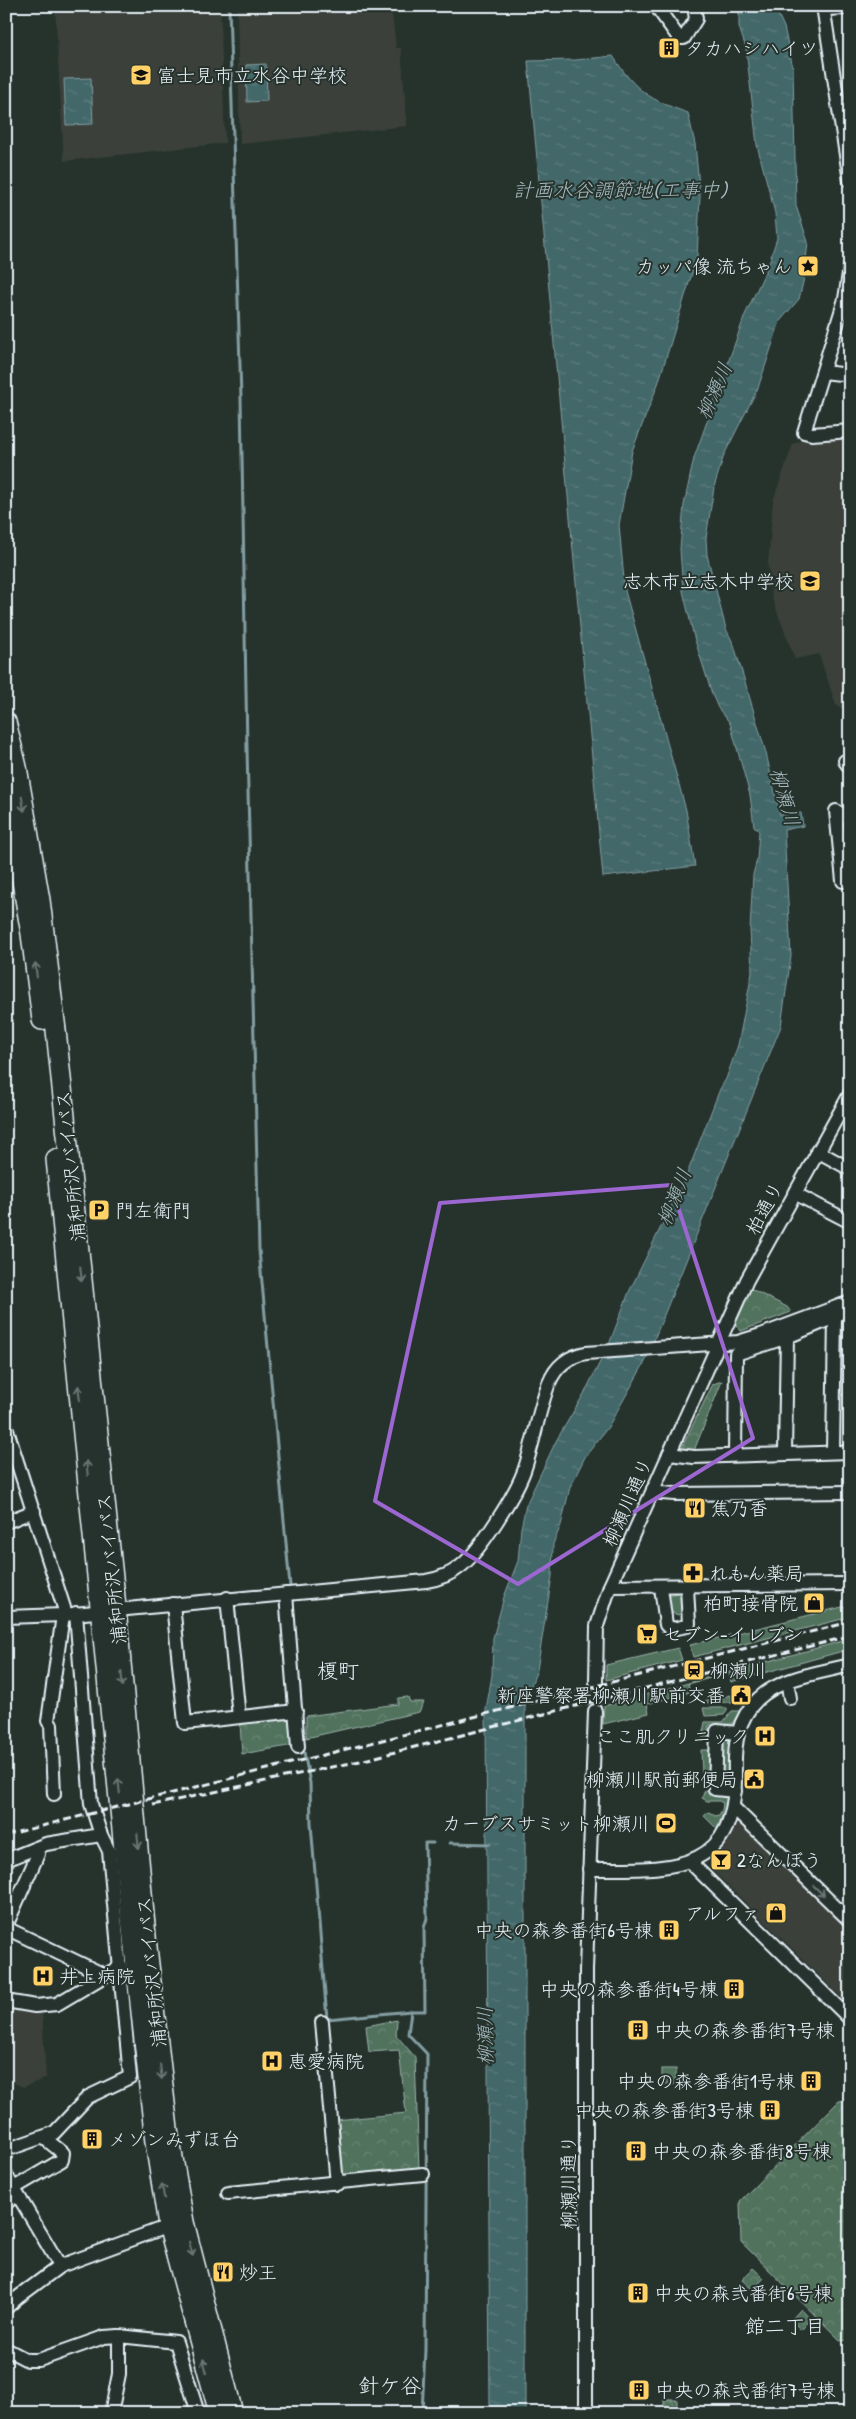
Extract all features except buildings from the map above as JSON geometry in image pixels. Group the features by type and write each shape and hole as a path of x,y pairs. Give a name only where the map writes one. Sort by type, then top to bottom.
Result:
{"highway":[{"name":"浦和所沢バイパス","path":"6,722 18,776 46,939 108,1610"},
{"name":"浦和所沢バイパス","path":"6,789 30,926 43,1026 168,2129 176,2224 219,2413"},
{"name":"浦和所沢バイパス","path":"176,2224 233,2413"}],"street":[{"path":"656,6 679,38 684,38 696,19 694,6"},
{"path":"850,8 823,8 850,181"},
{"path":"840,116 850,107"},
{"path":"850,267 847,299 804,432 812,434 850,431"},
{"path":"824,372 850,375"},
{"path":"850,819 836,811 843,882 850,876"},
{"name":"柏通り","path":"719,1344 747,1280 816,1151 850,1094"},
{"path":"816,1151 850,1169"},
{"path":"794,1193 850,1222"},
{"path":"6,1617 68,1614 286,1594 431,1580 447,1575 463,1565 478,1547 518,1483 551,1377 568,1359 591,1352 692,1344 719,1344 761,1336 846,1304"},
{"path":"735,1455 736,1354 787,1337 835,1317 846,1304"},
{"path":"833,1451 835,1317"},
{"path":"785,1452 787,1337"},
{"name":"柳瀬川通り","path":"596,1682 597,1626 610,1586 719,1344"},
{"path":"6,1427 10,1449 34,1511 68,1614 91,1804 101,1835 109,1851 130,2077 88,2097 54,2133 6,2150"},
{"path":"669,1454 690,1457 785,1452 850,1452"},
{"path":"653,1489 661,1493 675,1494 850,1492"},
{"path":"6,1522 34,1511"},
{"path":"610,1586 687,1587 850,1584"},
{"path":"661,1587 666,1624 672,1628 689,1624 687,1587"},
{"path":"286,1594 298,1747"},
{"path":"227,1598 240,1717"},
{"path":"173,1604 185,1723 296,1710"},
{"path":"54,1794 51,1726 48,1721 68,1614"},
{"path":"589,1869 664,1868 690,1862 709,1850 729,1823 734,1808 735,1748 738,1733 745,1716 758,1698 771,1689 787,1682 850,1665"},
{"path":"787,1682 790,1698"},
{"name":"柳瀬川通り","path":"586,2413 586,1970 595,1710"},
{"path":"735,1792 715,1789 717,1732 738,1733"},
{"path":"734,1808 850,1921"},
{"path":"6,1860 46,1844 101,1835"},
{"path":"37,1848 38,1854 6,1927 98,1972 102,1977"},
{"path":"690,1862 850,2019"},
{"path":"6,2001 35,2006 57,2004 120,1966"},
{"path":"322,2022 337,2184"},
{"path":"6,2203 16,2191 62,2160 63,2153 43,2137"},
{"path":"228,2193 337,2184 423,2174"},
{"path":"6,2175 60,2266"},
{"path":"6,2308 60,2266 176,2224"},
{"path":"111,2413 119,2374 119,2336"},
{"path":"6,2349 27,2360 39,2360 104,2337 119,2336 176,2342 198,2413"}],"highlighted area":[{"path":"671,1185 753,1438 518,1584 375,1501 440,1203"}],"shaded area":[{"name":"富士見市立水谷中学校","path":"55,6 220,6 225,143 64,161"},
{"path":"237,6 391,6 396,48 401,48 407,126 240,144"},
{"name":"志木市立志木中学校","path":"850,435 850,713 836,705 819,654 795,659 772,598 768,565 773,501 793,444 805,439"},
{"path":"742,1820 850,1926 850,2006 712,1870 712,1858 728,1840 738,1822"},
{"path":"6,2008 42,2012 46,2078 24,2087 6,2080"}],"green space":[{"path":"751,1289 787,1307 791,1312 741,1331 735,1324"},
{"path":"722,1381 693,1453 685,1453 681,1449 713,1384"},
{"path":"681,1592 682,1612 679,1615 672,1613 668,1595"},
{"path":"850,1605 850,1617 693,1657 690,1645"},
{"path":"850,1639 850,1649 731,1682 729,1673 688,1684 690,1692 647,1704 649,1713 603,1724 604,1706"},
{"path":"678,1648 682,1660 606,1680 606,1665"},
{"path":"731,1695 732,1702 705,1703 705,1701"},
{"path":"408,1697 410,1702 424,1702 419,1712 306,1738 306,1716 398,1704 398,1698"},
{"path":"703,1708 727,1708 727,1711 724,1715 705,1716"},
{"path":"732,1711 740,1711 732,1724 709,1725 708,1737 702,1737 705,1722 723,1722"},
{"path":"290,1717 294,1745 242,1754 240,1723"},
{"path":"731,1734 730,1786 721,1786 722,1735"},
{"path":"701,1750 708,1750 709,1774 702,1774"},
{"path":"705,1790 708,1790 715,1796 727,1797 726,1806 717,1829 704,1816 709,1812 715,1816 719,1815 723,1803 707,1801 702,1798"},
{"path":"397,2020 396,2035 415,2057 419,2169 340,2178 336,2120 406,2113 399,2050 369,2052 366,2026"},
{"path":"662,2069 676,2069 676,2084 662,2084"},
{"path":"850,2100 850,2341 840,2340 741,2242 740,2201 839,2101"},
{"path":"753,2268 764,2278 753,2290 742,2280"},
{"path":"801,2309 811,2320 801,2330 791,2320"},
{"path":"664,2399 677,2399 677,2413 664,2413"}],"water":[{"path":"739,6 774,6 784,27 793,68 796,206 808,242 804,278 799,299 780,321 758,388 724,455 714,487 706,538 707,555 726,629 734,645 766,753 780,815 801,813 803,826 784,830 791,956 781,1026 645,1362 608,1427 585,1457 570,1487 561,1525 553,1544 552,1576 537,1670 525,1700 525,2413 490,2413 486,1710 492,1675 493,1638 504,1597 518,1561 521,1528 526,1505 556,1441 585,1392 610,1342 629,1292 687,1174 738,1045 752,973 750,929 753,875 757,859 759,831 754,826 750,795 730,723 718,708 712,694 694,637 683,591 680,549 684,505 694,458 745,315 768,266 777,238 775,213 757,145 746,48 739,27"},
{"name":"計画水谷調節地(工事中)","path":"613,56 629,78 644,93 663,104 688,113 695,144 700,196 697,257 658,384 632,451 619,525 625,591 686,810 695,866 603,877 528,61 576,60"},
{"path":"266,64 267,101 247,102 246,65"},
{"path":"91,78 93,124 66,125 64,79"}],"waterway":[{"path":"229,6 241,398 259,1250 290,1586"},
{"path":"298,1672 302,1721"},
{"path":"303,1747 310,1783 311,1824 327,2019 411,2011 408,2034 427,2054 425,2350 422,2413"},
{"path":"411,2011 425,2011 424,1928 427,1918 425,1843 433,1843"},
{"path":"450,1843 490,1844"}],"tunnel":[{"path":"595,1711 596,1682"}],"railway":[{"path":"6,1835 850,1622"},
{"path":"153,1805 360,1761 850,1636"}],"place":[{"name":"タカハシハイツ","path":"669,48"},
{"name":"富士見市立水谷中学校","path":"141,75"},
{"name":"カッパ像 流ちゃん","path":"808,266"},
{"name":"志木市立志木中学校","path":"810,581"},
{"name":"門左衛門","path":"99,1210"},
{"name":"焦乃香","path":"695,1508"},
{"name":"れもん薬局","path":"693,1573"},
{"name":"柏町接骨院","path":"814,1603"},
{"name":"セブン-イレブン","path":"647,1634"},
{"name":"柳瀬川","path":"694,1670"},
{"name":"新座警察署柳瀬川駅前交番","path":"741,1695"},
{"name":"ここ肌クリニック","path":"765,1736"},
{"name":"柳瀬川駅前郵便局","path":"754,1779"},
{"name":"カーブスサミット柳瀬川","path":"666,1823"},
{"name":"2なんぼう","path":"721,1860"},
{"name":"アルファ","path":"776,1913"},
{"name":"中央の森参番街6号棟","path":"669,1930"},
{"name":"井上病院","path":"43,1976"},
{"name":"中央の森参番街4号棟","path":"734,1989"},
{"name":"中央の森参番街7号棟","path":"638,2030"},
{"name":"恵愛病院","path":"272,2061"},
{"name":"中央の森参番街1号棟","path":"811,2081"},
{"name":"中央の森参番街3号棟","path":"770,2110"},
{"name":"メゾンみずほ台","path":"92,2139"},
{"name":"中央の森参番街8号棟","path":"636,2151"},
{"name":"炒王","path":"223,2272"},
{"name":"中央の森弐番街6号棟","path":"638,2293"},
{"name":"中央の森弐番街7号棟","path":"639,2390"}],"district":[{"name":"榎町","path":"338,1671"},
{"name":"館二丁目","path":"785,2326"},
{"name":"針ケ谷","path":"390,2386"}]}
